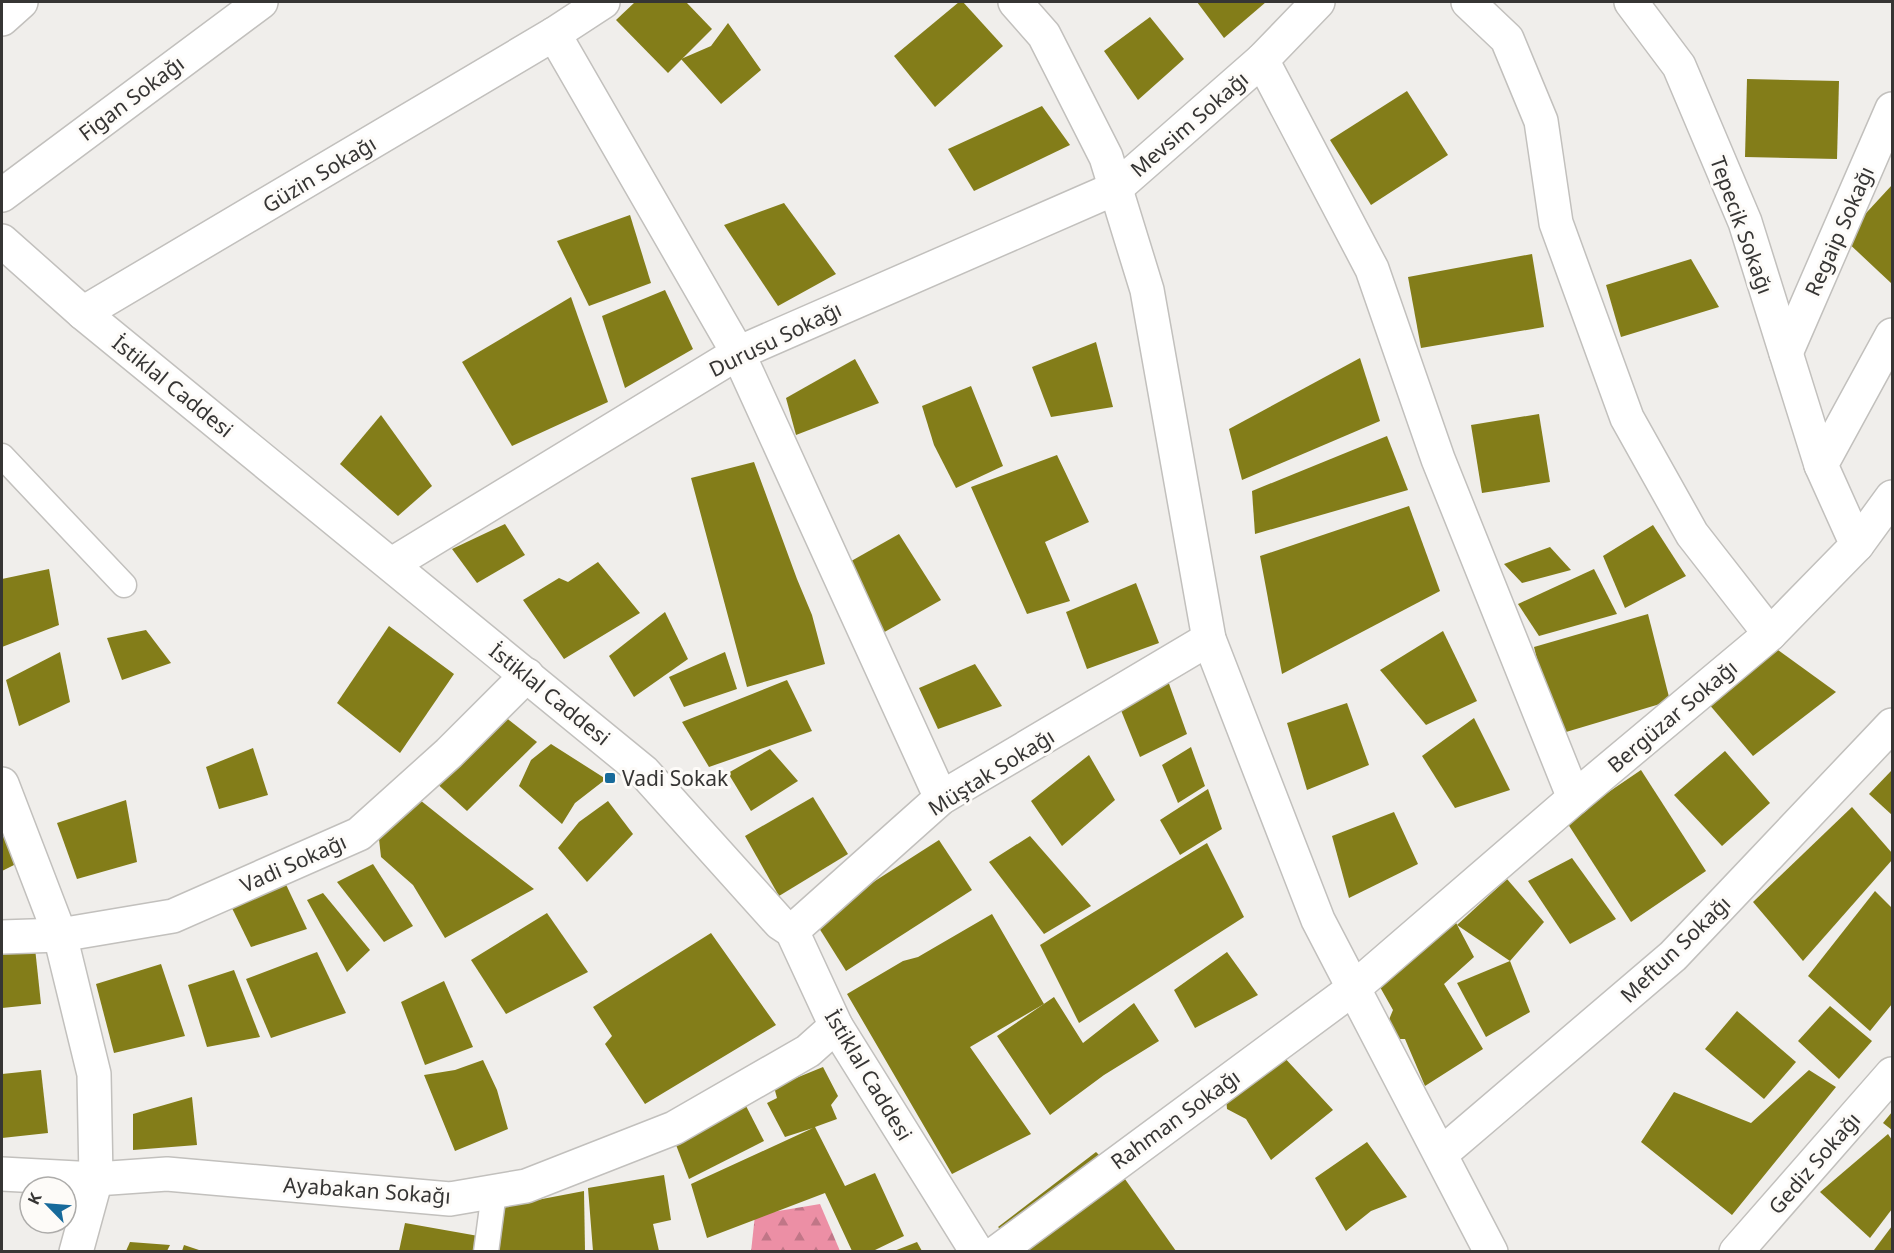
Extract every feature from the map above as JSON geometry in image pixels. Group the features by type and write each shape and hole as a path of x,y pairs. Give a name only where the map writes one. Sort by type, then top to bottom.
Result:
{"street":[{"path":"2,19 21,2"},
{"name":"Figan Sokağı","path":"2,195 261,2"},
{"name":"Güzin Sokağı","path":"83,313 554,34 603,2"},
{"path":"1015,2 1044,35 1106,157 1116,188 1147,290 1209,639 1318,920 1491,1251"},
{"name":"Mevsim Sokağı","path":"1116,188 1262,60 1318,2"},
{"path":"1468,2 1507,39 1541,121 1556,223 1626,417 1692,534 1770,634"},
{"name":"Tepecik Sokağı","path":"1631,2 1679,66 1745,222 1821,465 1857,545"},
{"path":"554,34 738,352 941,798"},
{"path":"1262,60 1372,269 1438,459 1574,798"},
{"name":"Regaip Sokağı","path":"1786,353 1893,110"},
{"name":"Durusu Sokağı","path":"392,564 738,352 1116,188"},
{"name":"İstiklal Caddesi","path":"2,241 83,313 644,772 780,923 792,931 836,1026 977,1251"},
{"path":"1821,465 1893,335"},
{"path":"1857,545 1893,497"},
{"name":"Bergüzar Sokağı","path":"1353,988 1574,798 1770,634 1857,545"},
{"name":"Müştak Sokağı","path":"792,931 941,798 1209,639"},
{"name":"Vadi Sokağı","path":"2,937 60,935 173,916 359,834 449,753 527,675"},
{"name":"Meftun Sokağı","path":"1441,1154 1673,956 1893,726"},
{"path":"2,784 60,935 94,1074 96,1179 76,1251"},
{"name":"Rahman Sokağı","path":"997,1251 1353,988"},
{"name":"Ayabakan Sokağı","path":"2,1174 96,1179 167,1174 450,1199 494,1192 526,1186 674,1128 808,1051 836,1026"},
{"name":"Gediz Sokağı","path":"1736,1251 1893,1074"}],"lane":[{"path":"2,456 124,585"},
{"path":"486,1251 494,1192"}],"green space":[{"path":"820,1204 840,1251 751,1252 755,1215"}],"building":[{"path":"635,2 686,2 712,29 668,73 616,20"},
{"path":"959,2 963,2 1003,46 935,107 894,56"},
{"path":"1197,2 1266,2 1224,38"},
{"path":"1150,17 1184,59 1138,100 1104,51"},
{"path":"728,23 761,70 721,104 681,59 711,46"},
{"path":"1747,79 1839,81 1837,159 1745,157"},
{"path":"1407,91 1448,155 1371,205 1330,140"},
{"path":"1042,106 1070,145 974,191 948,149"},
{"path":"1892,185 1892,284 1843,238"},
{"path":"784,203 836,274 778,306 724,225"},
{"path":"630,215 651,283 589,306 557,241"},
{"path":"1532,254 1544,327 1421,348 1408,277"},
{"path":"1691,259 1719,307 1621,337 1606,285"},
{"path":"665,290 693,349 625,388 602,316"},
{"path":"571,297 608,402 512,446 462,362"},
{"path":"1096,342 1113,407 1051,417 1032,367"},
{"path":"1360,358 1380,421 1242,480 1229,429"},
{"path":"855,359 879,403 796,435 786,398"},
{"path":"971,386 1003,466 956,488 934,445 922,406"},
{"path":"1539,414 1550,482 1482,493 1471,425"},
{"path":"381,415 432,486 398,516 340,464"},
{"path":"1387,436 1408,490 1255,534 1252,491"},
{"path":"1057,455 1089,522 1045,542 1070,601 1027,614 971,487"},
{"path":"754,462 812,615 825,664 747,687 691,478"},
{"path":"1409,506 1440,591 1282,674 1260,556"},
{"path":"505,524 525,555 477,583 452,549"},
{"path":"1653,525 1686,576 1625,608 1603,556"},
{"path":"899,534 941,600 881,634 846,564"},
{"path":"1550,547 1571,570 1522,583 1504,564"},
{"path":"598,562 640,613 564,659 523,600 559,578 568,582"},
{"path":"49,569 59,625 2,647 2,579"},
{"path":"1594,569 1617,614 1539,636 1518,604"},
{"path":"1136,583 1159,643 1087,669 1066,612"},
{"path":"665,612 688,659 634,697 609,656"},
{"path":"1648,614 1670,701 1556,735 1534,647"},
{"path":"389,626 454,674 400,753 337,703"},
{"path":"146,630 171,663 122,680 107,638"},
{"path":"1443,631 1477,701 1426,725 1380,670"},
{"path":"1778,650 1836,692 1753,756 1708,703"},
{"path":"60,652 70,702 19,726 6,680"},
{"path":"725,652 737,689 684,707 669,677"},
{"path":"975,664 1002,706 938,729 919,688"},
{"path":"1167,678 1187,734 1140,757 1118,703"},
{"path":"787,680 812,731 709,767 682,722"},
{"path":"1347,703 1369,765 1307,790 1287,723"},
{"path":"500,713 537,742 467,811 433,780"},
{"path":"1474,718 1510,790 1455,808 1422,756"},
{"path":"551,744 606,779 575,803 562,824 519,786 531,760"},
{"path":"1191,747 1205,786 1178,803 1162,765"},
{"path":"253,748 268,795 219,809 206,767"},
{"path":"770,749 798,781 751,811 728,773"},
{"path":"1725,751 1770,803 1722,846 1674,795"},
{"path":"1089,755 1115,800 1062,846 1031,801"},
{"path":"1641,770 1706,871 1631,922 1566,821"},
{"path":"1892,770 1892,815 1869,794"},
{"path":"1208,789 1222,829 1180,855 1160,820"},
{"path":"415,796 534,889 445,938 413,885 381,857 378,830"},
{"path":"813,797 848,854 779,896 745,836"},
{"path":"126,800 137,862 77,879 57,823"},
{"path":"608,801 633,834 587,882 558,848 579,822"},
{"path":"1852,807 1892,853 1892,860 1803,961 1753,902"},
{"path":"1394,812 1418,864 1349,898 1332,836"},
{"path":"2,832 16,864 2,871"},
{"path":"1030,836 1091,906 1044,934 989,862"},
{"path":"939,840 972,890 846,971 814,920"},
{"path":"1207,843 1244,917 1079,1023 1040,945"},
{"path":"1572,858 1616,919 1570,944 1528,881"},
{"path":"373,864 413,926 384,942 337,882"},
{"path":"282,876 307,929 251,947 228,900"},
{"path":"1507,879 1544,922 1510,961 1457,925"},
{"path":"1875,891 1892,908 1892,1004 1870,1031 1808,976"},
{"path":"323,893 370,950 347,972 307,900"},
{"path":"547,913 588,972 506,1014 471,960"},
{"path":"992,914 1044,1004 970,1047 1031,1134 952,1174 847,994 903,961 918,957"},
{"path":"1453,917 1474,957 1444,984 1483,1049 1425,1086 1405,1039 1395,1039 1388,1022 1393,1010 1376,980"},
{"path":"711,933 776,1025 645,1104 605,1044 612,1036 593,1007"},
{"path":"35,948 41,1004 2,1008 2,954"},
{"path":"317,952 346,1013 271,1038 246,979"},
{"path":"1227,952 1258,995 1195,1028 1174,990"},
{"path":"1510,961 1530,1012 1486,1037 1457,983"},
{"path":"161,964 185,1036 114,1053 96,984"},
{"path":"234,970 260,1037 207,1047 188,985"},
{"path":"444,981 473,1047 425,1065 401,1002"},
{"path":"1054,997 1083,1043 1134,1003 1159,1041 1104,1075 1050,1115 997,1036"},
{"path":"1830,1006 1872,1041 1839,1079 1798,1041"},
{"path":"1737,1011 1796,1062 1764,1099 1705,1049"},
{"path":"1282,1055 1333,1110 1271,1160 1246,1119 1227,1109 1226,1098"},
{"path":"483,1060 497,1090 508,1129 455,1151 424,1075 455,1070"},
{"path":"823,1067 838,1096 831,1105 837,1119 815,1127 845,1186 875,1173 904,1236 873,1251 852,1251 825,1193 707,1238 691,1184 813,1128 785,1137 767,1103 777,1098 774,1087"},
{"path":"41,1070 48,1133 2,1138 2,1074"},
{"path":"1809,1070 1836,1087 1732,1215 1641,1142 1674,1092 1751,1123"},
{"path":"192,1097 197,1145 133,1150 133,1114"},
{"path":"745,1104 764,1141 689,1179 673,1137"},
{"path":"1892,1112 1892,1130 1883,1123"},
{"path":"1888,1134 1892,1140 1892,1209 1870,1238 1820,1192"},
{"path":"1367,1142 1407,1197 1371,1211 1346,1231 1315,1178"},
{"path":"1096,1152 1106,1162 1007,1235 998,1227"},
{"path":"1120,1172 1176,1251 1018,1251"},
{"path":"664,1175 671,1220 653,1224 659,1251 593,1251 588,1188"},
{"path":"584,1191 585,1251 499,1251 505,1206"},
{"path":"405,1223 484,1237 480,1251 399,1251"},
{"path":"1892,1226 1892,1251 1874,1250"},
{"path":"130,1242 170,1245 167,1251 126,1251"},
{"path":"917,1242 922,1251 894,1251"},
{"path":"184,1245 202,1251 182,1251"}],"place":[{"name":"Vadi Sokak","path":"610,778"}]}
